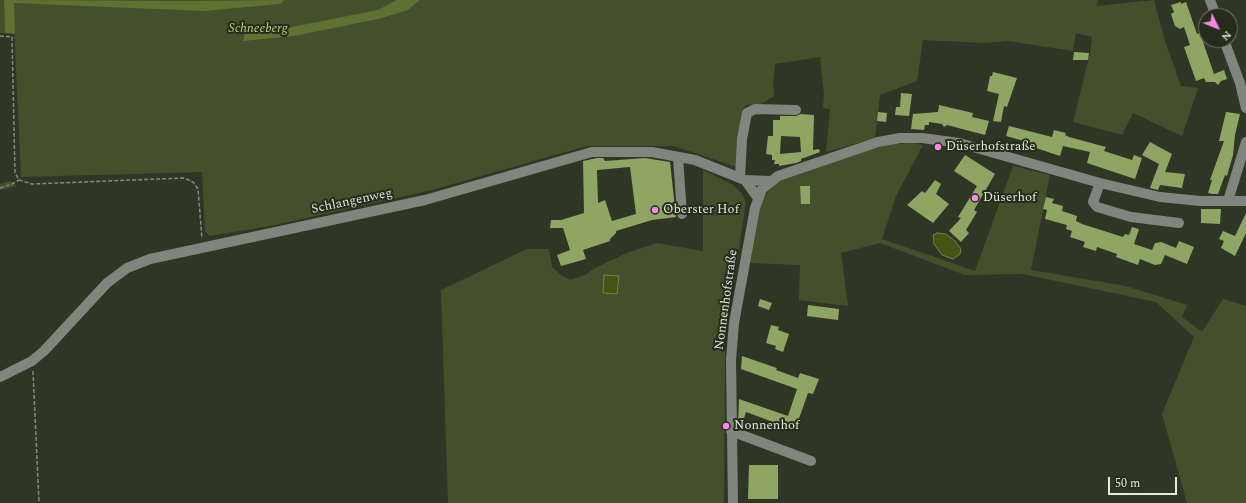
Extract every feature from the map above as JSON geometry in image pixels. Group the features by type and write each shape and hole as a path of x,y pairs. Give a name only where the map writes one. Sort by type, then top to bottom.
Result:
{"street":[{"path":"1227,48 1240,83 1246,108"},
{"path":"758,198 742,179 742,140 747,113 755,109 796,110"},
{"path":"742,179 770,181 778,176 870,144 900,138 922,138 959,143 1100,183 1160,197 1200,201 1246,201"},
{"path":"1228,201 1246,142"},
{"name":"Schlangenweg","path":"0,378 32,361 44,351 107,283 127,268 150,259 425,200 592,152 652,152 695,160 742,179"},
{"path":"678,157 682,214"},
{"name":"Nonnenhofstraße","path":"732,503 731,360 734,323 755,208 762,189 770,181"},
{"path":"1100,183 1093,202 1097,207 1131,217 1179,223"},
{"path":"731,431 811,461"}],"path":[{"path":"0,36 12,36 15,173 19,180 32,184 184,178 193,182 198,188 201,234 205,246"},
{"path":"0,188 19,180"},
{"path":"32,361 39,503"}],"green space":[{"name":"Schneeberg","path":"0,0 412,0 408,10 420,0 1098,0 1097,6 1154,0 1165,41 1181,86 1198,88 1182,136 1133,113 1122,135 1073,122 1090,53 1092,37 1076,33 1073,51 1008,41 984,43 923,40 917,81 880,95 875,138 826,152 830,109 823,108 824,94 820,57 775,64 773,84 774,96 761,104 745,105 740,130 737,167 673,146 587,146 432,190 270,226 209,236 205,231 202,172 21,177 13,5 4,5 5,33 0,33"},
{"path":"911,143 923,145 896,196 882,239 975,271 1013,166 1050,175 1031,270 1126,286 1187,305 1182,317 1202,332 1223,299 1246,306 1246,503 1187,503 1162,414 1194,337 1156,302 1023,274 965,275 880,243 841,253 848,306 799,300 800,265 750,263 760,208 765,195 773,186 789,175 868,150 893,144"},
{"path":"703,170 733,185 741,192 746,202 725,338 724,503 448,503 441,290 527,249 549,249 552,267 561,275 570,280 585,275 595,268 627,253 657,243 703,251"},
{"path":"11,181 16,186 0,190 0,184"}],"shaded area":[{"path":"4,0 284,0 280,4 204,11 14,3 15,34 5,33"},
{"path":"397,0 420,0 408,10 378,19 294,36 243,41 245,33 292,27 378,10"},
{"path":"937,233 946,234 955,241 961,249 960,254 953,259 942,255 934,244 933,235"},
{"path":"604,275 619,276 617,294 603,293"}],"building":[{"path":"1186,2 1198,34 1198,48 1205,48 1214,74 1224,70 1227,79 1221,81 1218,85 1215,82 1206,82 1204,78 1196,81 1184,47 1190,45 1184,27 1180,29 1175,26 1171,14 1174,12 1171,5"},
{"path":"1074,52 1089,53 1088,60 1073,60"},
{"path":"993,72 1017,78 1007,107 1004,106 1001,122 993,121 999,94 987,91 990,76 992,76"},
{"path":"901,93 912,94 909,116 895,115 896,107 900,107"},
{"path":"939,105 973,113 972,117 989,121 985,135 947,125 944,127 942,124 929,122 929,125 925,125 924,130 911,129 913,114 938,112"},
{"path":"878,112 887,113 886,122 877,121"},
{"path":"1226,112 1240,114 1235,135 1233,155 1227,176 1225,175 1218,194 1212,194 1208,193 1212,180 1210,180 1224,141 1219,141"},
{"path":"801,114 814,115 813,150 819,149 820,152 801,159 801,161 796,163 779,166 779,164 774,164 775,160 772,160 772,155 766,154 768,136 773,136 773,120 780,120 780,116 796,116","holes":["781,136 800,137 801,152 780,154"]},
{"path":"1009,126 1052,137 1054,130 1066,133 1065,135 1069,137 1106,147 1104,151 1132,160 1134,155 1142,158 1135,179 1087,163 1090,152 1063,146 1060,156 1030,146 1031,143 1006,136"},
{"path":"1150,142 1172,154 1165,172 1185,174 1182,188 1160,185 1158,190 1150,188 1159,164 1142,155"},
{"name":"Düserhof","path":"965,155 995,174 974,210 977,212 966,230 969,233 961,242 949,231 961,218 958,217 977,186 954,171"},
{"name":"Oberster Hof","path":"597,158 603,158 605,161 645,158 670,162 676,217 652,220 616,231 610,241 583,250 586,259 561,266 557,255 570,250 563,228 550,228 551,220 561,220 584,213 583,161","holes":["630,167 636,214 612,221 605,200 598,203 597,170"]},
{"path":"935,180 941,184 936,194 949,204 933,223 907,205 922,191 925,193"},
{"path":"800,186 810,186 810,204 801,204"},
{"path":"1046,197 1054,199 1052,203 1063,206 1062,211 1077,216 1076,221 1082,224 1123,237 1125,234 1129,235 1132,227 1139,229 1134,244 1152,250 1155,243 1161,242 1176,248 1179,241 1194,247 1187,264 1165,255 1161,264 1155,265 1140,259 1138,265 1116,257 1117,254 1097,247 1096,251 1083,247 1085,242 1070,237 1072,231 1066,229 1067,225 1045,219 1047,210 1043,209"},
{"path":"1201,209 1221,209 1220,224 1201,223"},
{"path":"1246,213 1246,233 1235,256 1221,248 1224,241 1219,239 1223,231 1235,236"},
{"path":"760,299 772,303 769,310 758,306"},
{"path":"808,305 839,309 838,320 807,316"},
{"path":"771,325 779,327 778,330 789,334 783,352 775,349 776,346 766,343"},
{"path":"742,356 777,368 776,370 798,378 800,373 819,379 813,394 808,393 795,430 746,412 741,428 738,427 739,399 788,416 797,389 741,369"},
{"path":"749,465 778,465 778,499 748,499"}],"place":[{"name":"Düserhofstraße","path":"938,147"},
{"name":"Düserhof","path":"975,198"},
{"name":"Oberster Hof","path":"655,210"},
{"name":"Nonnenhof","path":"726,426"}]}
